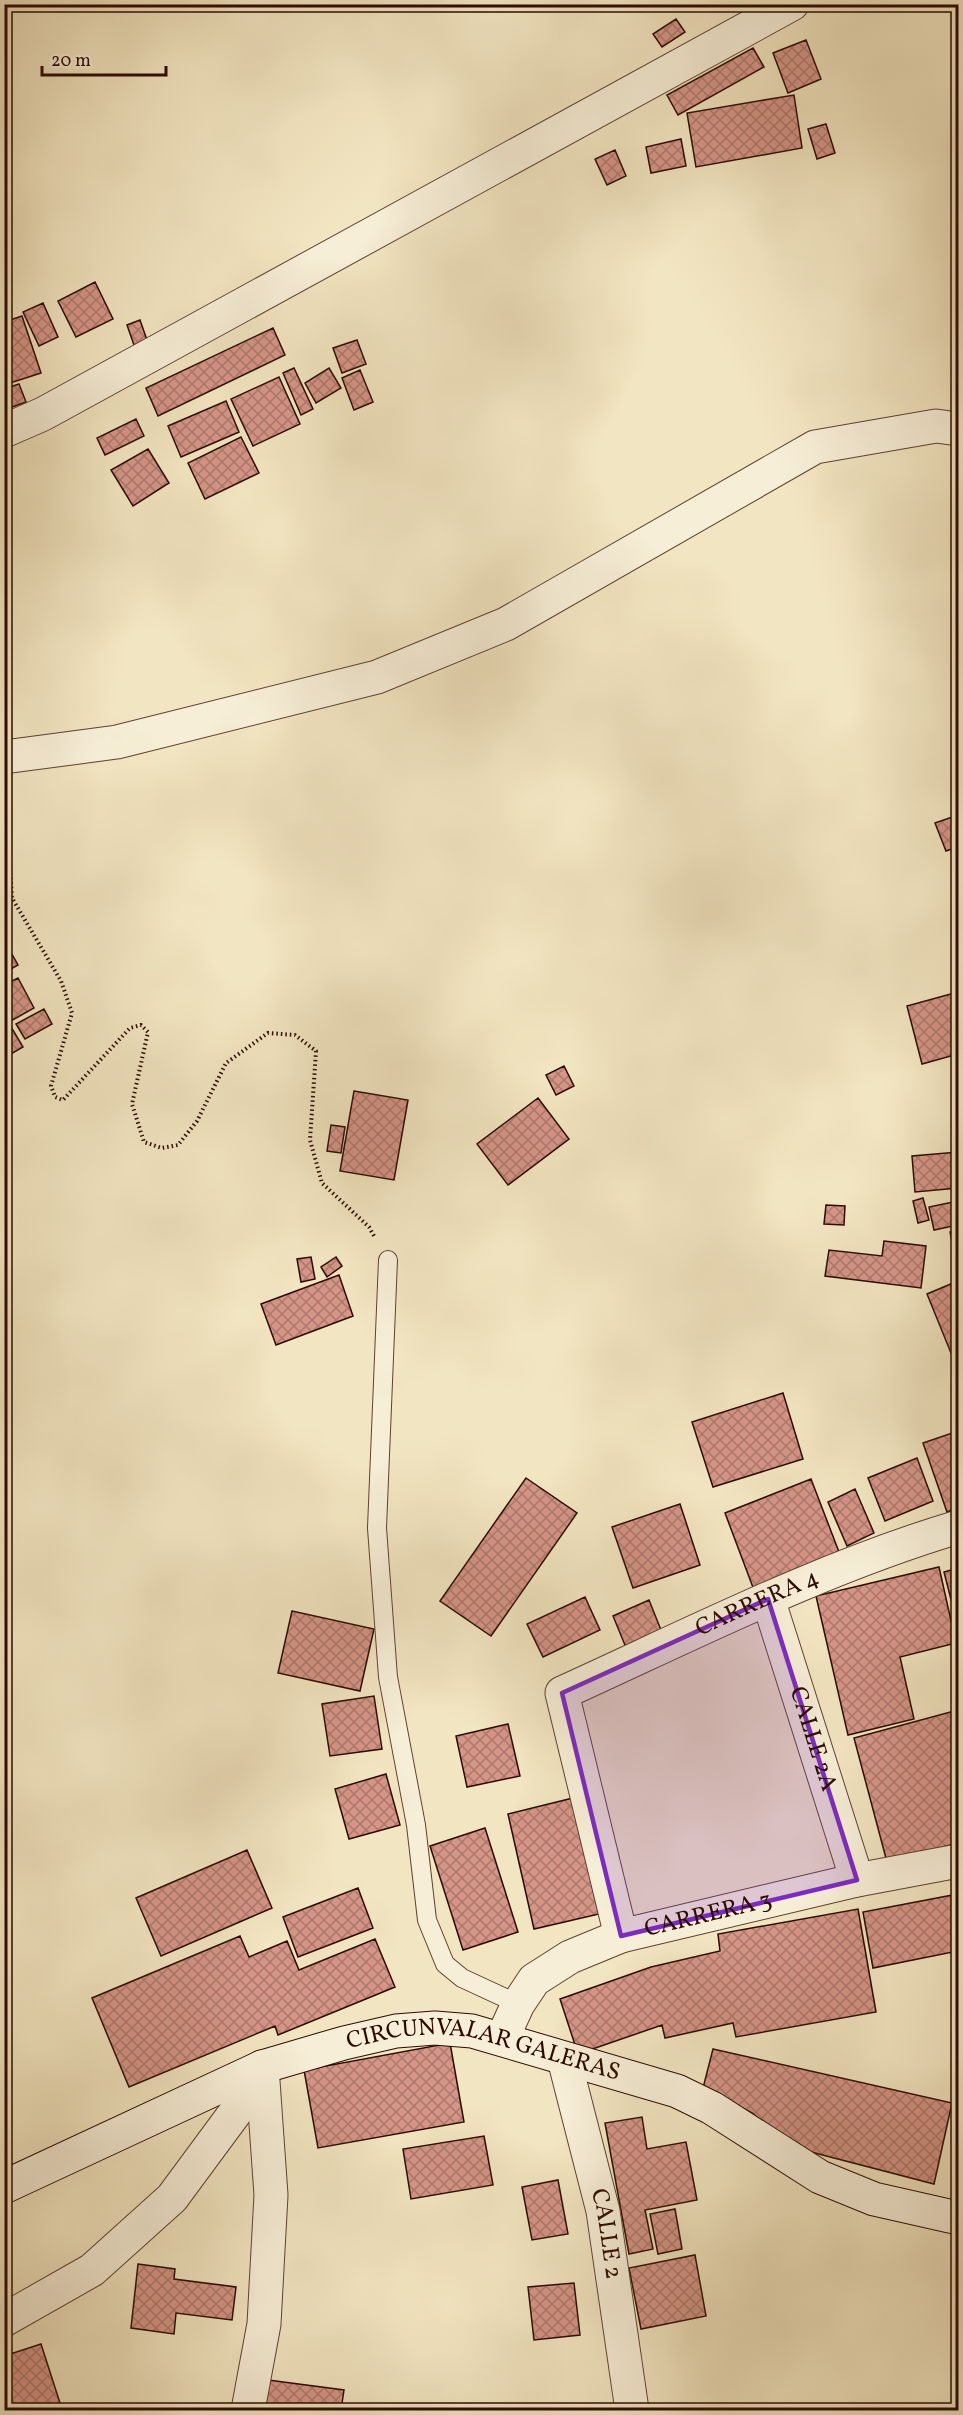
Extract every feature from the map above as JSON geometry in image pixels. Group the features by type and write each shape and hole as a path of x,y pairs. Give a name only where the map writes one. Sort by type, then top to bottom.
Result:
{"street":[{"path":"4,431 54,408 792,4"},
{"path":"4,757 117,742 377,677 506,624 814,447 936,426 958,429"},
{"name":"CARRERA 4","path":"621,1936 562,1694 768,1599 898,1545 958,1527"},
{"name":"CALLE 2A","path":"768,1599 858,1880"},
{"name":"CARRERA 3","path":"502,2039 518,2004 534,1980 570,1958 621,1936 858,1880 958,1861"},
{"name":"CIRCUNVALAR GALERAS","path":"4,2187 262,2067 344,2043 396,2031 435,2028 472,2031 677,2091 712,2108 820,2177 874,2199 958,2218"},
{"name":"CALLE 2","path":"564,2059 603,2211 632,2410"},
{"path":"4,2320 92,2270 172,2198 237,2110 262,2067"},
{"path":"248,2410 264,2324 271,2195 262,2067"}],"lane":[{"path":"388,1260 377,1528 388,1677 416,1825 427,1920 445,1964 462,1978 518,2004"}],"path":[{"path":"4,840 8,842 12,898 61,981 72,1012 51,1086 55,1097 63,1100 130,1028 141,1025 148,1032 132,1104 144,1142 162,1148 178,1145 197,1121 226,1063 268,1033 295,1035 316,1051 310,1140 322,1183 369,1227 388,1260"}],"highlighted area":[{"path":"768,1599 857,1880 621,1936 562,1693"}],"building":[{"path":"676,19 685,32 662,47 653,34"},
{"path":"806,40 821,79 788,93 773,53"},
{"path":"753,48 764,67 678,115 667,95"},
{"path":"794,95 802,148 696,167 687,113"},
{"path":"826,124 835,153 817,159 808,129"},
{"path":"681,139 686,166 651,173 646,147"},
{"path":"615,150 626,176 607,185 595,159"},
{"path":"95,282 113,319 76,337 58,301"},
{"path":"43,303 58,337 39,346 23,312"},
{"path":"22,316 41,373 4,385 4,322"},
{"path":"140,320 147,340 134,345 127,325"},
{"path":"273,328 285,355 158,416 146,388"},
{"path":"357,340 366,364 342,373 333,348"},
{"path":"294,368 313,409 301,415 283,373"},
{"path":"329,368 341,388 316,403 305,383"},
{"path":"360,370 373,402 354,410 342,378"},
{"path":"279,377 300,424 253,446 231,399"},
{"path":"19,384 26,402 4,410 4,389"},
{"path":"226,401 239,432 181,457 168,426"},
{"path":"136,419 144,436 105,455 97,438"},
{"path":"241,437 259,473 205,499 188,463"},
{"path":"148,449 169,483 133,506 111,470"},
{"path":"958,815 958,847 946,851 935,823"},
{"path":"4,940 18,965 4,973"},
{"path":"18,978 34,1008 9,1022 4,1013 4,985"},
{"path":"958,992 958,1054 922,1064 907,1006"},
{"path":"44,1009 52,1024 25,1039 16,1024"},
{"path":"4,1015 23,1047 4,1058"},
{"path":"564,1066 574,1086 556,1095 546,1075"},
{"path":"354,1091 408,1100 394,1180 340,1171"},
{"path":"538,1098 569,1139 508,1185 477,1144"},
{"path":"331,1125 345,1127 341,1153 327,1151"},
{"path":"958,1152 958,1188 915,1192 912,1156"},
{"path":"923,1198 929,1220 918,1223 913,1201"},
{"path":"958,1201 958,1225 934,1230 929,1207"},
{"path":"826,1205 845,1206 844,1225 824,1224"},
{"path":"958,1230 958,1272 950,1232"},
{"path":"884,1241 926,1246 921,1288 825,1276 829,1250 882,1256"},
{"path":"311,1257 315,1279 301,1282 297,1259"},
{"path":"336,1257 342,1266 327,1277 321,1267"},
{"path":"339,1275 353,1316 276,1345 261,1304"},
{"path":"958,1281 958,1355 953,1358 927,1294"},
{"path":"783,1393 803,1459 713,1487 692,1422"},
{"path":"958,1431 958,1508 947,1512 923,1443"},
{"path":"917,1458 933,1501 885,1521 868,1478"},
{"path":"526,1478 577,1513 491,1636 440,1601"},
{"path":"811,1479 844,1565 757,1598 725,1513"},
{"path":"855,1489 874,1533 847,1546 828,1502"},
{"path":"680,1504 700,1565 633,1588 612,1527"},
{"path":"939,1567 956,1643 900,1657 914,1719 848,1735 816,1596"},
{"path":"958,1568 958,1627 944,1572"},
{"path":"585,1597 600,1630 543,1657 527,1624"},
{"path":"649,1600 663,1635 627,1650 613,1616"},
{"path":"292,1611 374,1629 360,1691 278,1673"},
{"path":"374,1696 382,1749 330,1756 322,1704"},
{"path":"958,1710 958,1843 887,1862 854,1738"},
{"path":"508,1724 520,1776 467,1787 456,1736"},
{"path":"386,1774 400,1825 349,1839 335,1789"},
{"path":"573,1798 599,1914 534,1929 508,1814"},
{"path":"485,1828 518,1932 463,1950 430,1846"},
{"path":"247,1850 272,1908 161,1956 136,1898"},
{"path":"358,1888 373,1928 298,1957 283,1917"},
{"path":"958,1894 958,1951 873,1968 863,1912"},
{"path":"858,1909 876,2012 736,2037 733,2023 665,2038 662,2025 578,2054 560,1999 651,1967 720,1951 718,1934"},
{"path":"240,1936 249,1957 287,1941 299,1970 375,1939 395,1987 278,2035 275,2026 129,2087 92,1998"},
{"path":"450,2043 464,2122 318,2148 304,2070"},
{"path":"713,2049 952,2103 934,2184 792,2147 752,2113 703,2088"},
{"path":"642,2117 647,2149 686,2142 697,2200 645,2210 653,2249 629,2254 605,2123"},
{"path":"484,2136 493,2185 411,2199 403,2149"},
{"path":"558,2180 568,2234 532,2240 522,2187"},
{"path":"675,2209 682,2249 658,2254 650,2214"},
{"path":"695,2255 706,2316 641,2329 629,2268"},
{"path":"138,2264 175,2269 174,2279 236,2287 232,2320 176,2313 174,2334 131,2328"},
{"path":"574,2283 580,2335 534,2340 528,2287"},
{"path":"41,2344 60,2403 38,2410 4,2410 4,2356"},
{"path":"268,2380 344,2390 341,2410 264,2410"}]}
